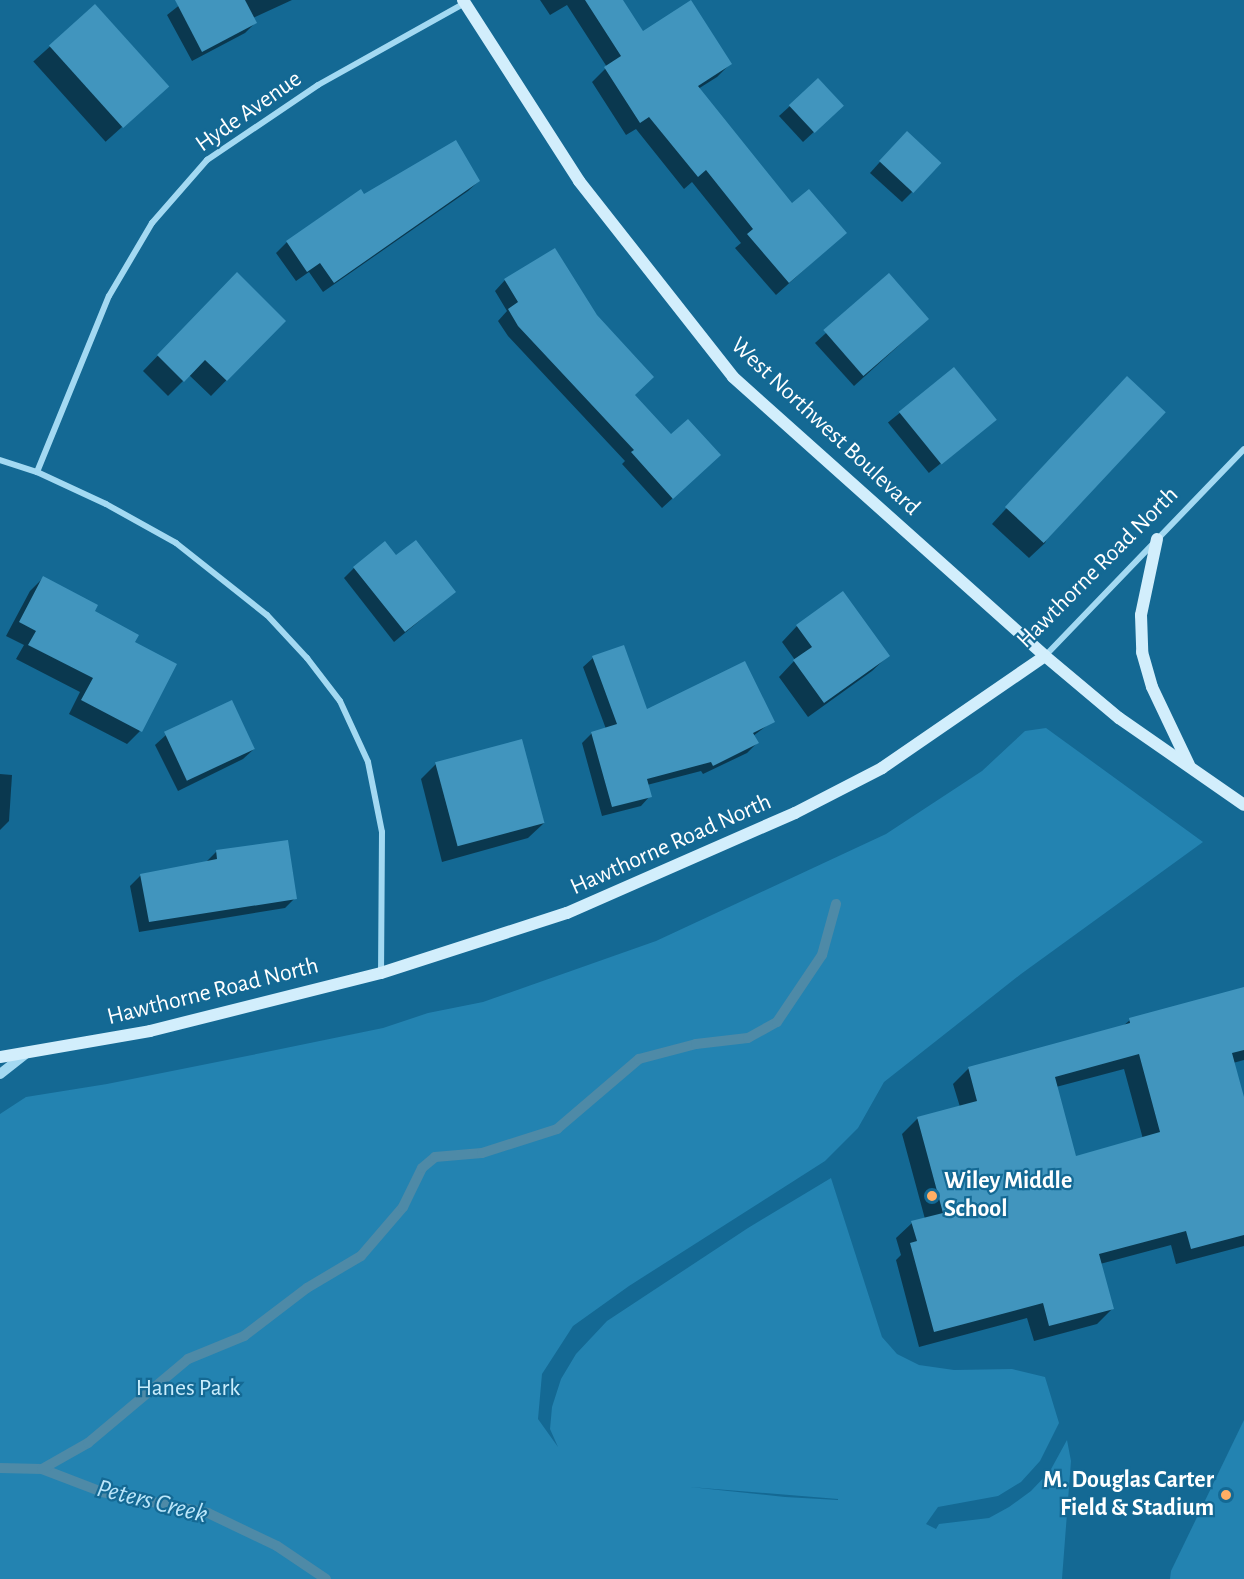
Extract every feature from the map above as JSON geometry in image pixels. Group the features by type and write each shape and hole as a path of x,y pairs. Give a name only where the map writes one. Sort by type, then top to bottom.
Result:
{"main road":[{"name":"West Northwest Boulevard","path":"464,1 579,181 733,377 1045,656 1119,718 1244,805"},
{"path":"1157,539 1141,615 1142,652 1152,687 1189,766"},
{"name":"Hawthorne Road North","path":"0,1058 150,1031 381,973 567,913 795,813 882,768 1045,656"}],"street":[{"name":"Hyde Avenue","path":"37,472 109,297 152,223 207,160 318,85 464,1"},
{"name":"Hawthorne Road North","path":"1045,656 1244,449"},
{"path":"0,460 37,472 106,504 176,543 267,615 307,658 340,701 368,762 382,832 381,973"},
{"path":"0,1074 24,1055"}],"green space":[{"name":"Hanes Park","path":"1046,728 1203,842 1021,974 884,1082 858,1128 825,1161 629,1286 573,1326 542,1374 538,1419 558,1447 550,1429 552,1407 561,1379 576,1354 607,1321 748,1228 831,1178 882,1337 897,1354 919,1365 954,1370 1012,1369 1045,1377 1059,1423 1040,1461 1021,1482 998,1496 938,1507 926,1524 936,1529 939,1524 989,1518 1009,1507 1031,1491 1050,1471 1067,1440 1071,1461 1062,1579 0,1579 0,1114 26,1097 107,1084 383,1028 428,1013 483,1002 656,941 886,834 982,771 1025,731","holes":["690,1487 838,1499 785,1497"]},
{"name":"M. Douglas Carter Field & Stadium","path":"1244,1420 1244,1579 1170,1579 1171,1571"}],"building":[{"path":"175,0 245,0 257,23 202,52"},
{"path":"585,0 623,0 643,31 691,0 732,64 698,86 792,203 809,189 847,233 789,283 747,234 753,229 706,170 698,177 649,117 640,123 604,67 621,56"},
{"path":"95,4 169,86 123,128 49,45"},
{"path":"818,78 844,106 815,133 789,105"},
{"path":"907,131 941,163 913,193 879,161"},
{"path":"456,140 480,181 334,283 320,263 307,272 286,241 361,189 364,194"},
{"path":"555,248 597,315 654,377 635,395 671,434 688,419 721,455 673,499 631,452 634,450 518,326 508,309 518,302 504,279"},
{"path":"237,272 286,321 227,381 205,360 184,382 157,355"},
{"path":"889,273 929,319 863,376 823,330"},
{"path":"954,367 997,420 942,465 899,412"},
{"path":"1127,376 1166,412 1044,543 1005,507"},
{"path":"416,540 456,592 405,632 353,567 385,541 396,555"},
{"path":"43,576 98,605 95,611 139,635 135,642 177,664 142,732 81,700 93,678 28,645 36,631 19,622"},
{"path":"843,591 890,656 824,703 793,660 812,647 796,625"},
{"path":"624,645 647,709 745,661 775,722 753,733 759,743 713,766 711,762 647,779 652,797 612,807 591,732 617,724 592,656"},
{"path":"232,700 255,749 187,781 164,732"},
{"path":"522,739 545,823 458,846 435,762"},
{"path":"288,840 297,899 149,922 140,874 217,859 216,850"},
{"name":"Wiley Middle School","path":"1244,987 1244,1050 1232,1053 1244,1097 1244,1235 1191,1249 1186,1231 1099,1254 1114,1309 1049,1326 1043,1303 934,1332 910,1243 917,1241 911,1221 943,1213 917,1117 977,1101 968,1067 1130,1023 1129,1018","holes":["1139,1054 1160,1132 1076,1156 1055,1077"]}],"waterway":[{"path":"42,1469 88,1443 188,1359 244,1336 307,1288 361,1256 403,1207 422,1168 435,1157 482,1153 557,1129 639,1059 696,1044 748,1038 777,1022 822,955 836,904"},
{"name":"Peters Creek","path":"0,1468 42,1469 102,1492 208,1513 277,1546 326,1579"}],"place":[{"name":"Wiley Middle School","path":"932,1196"},
{"name":"M. Douglas Carter Field & Stadium","path":"1226,1495"}]}
